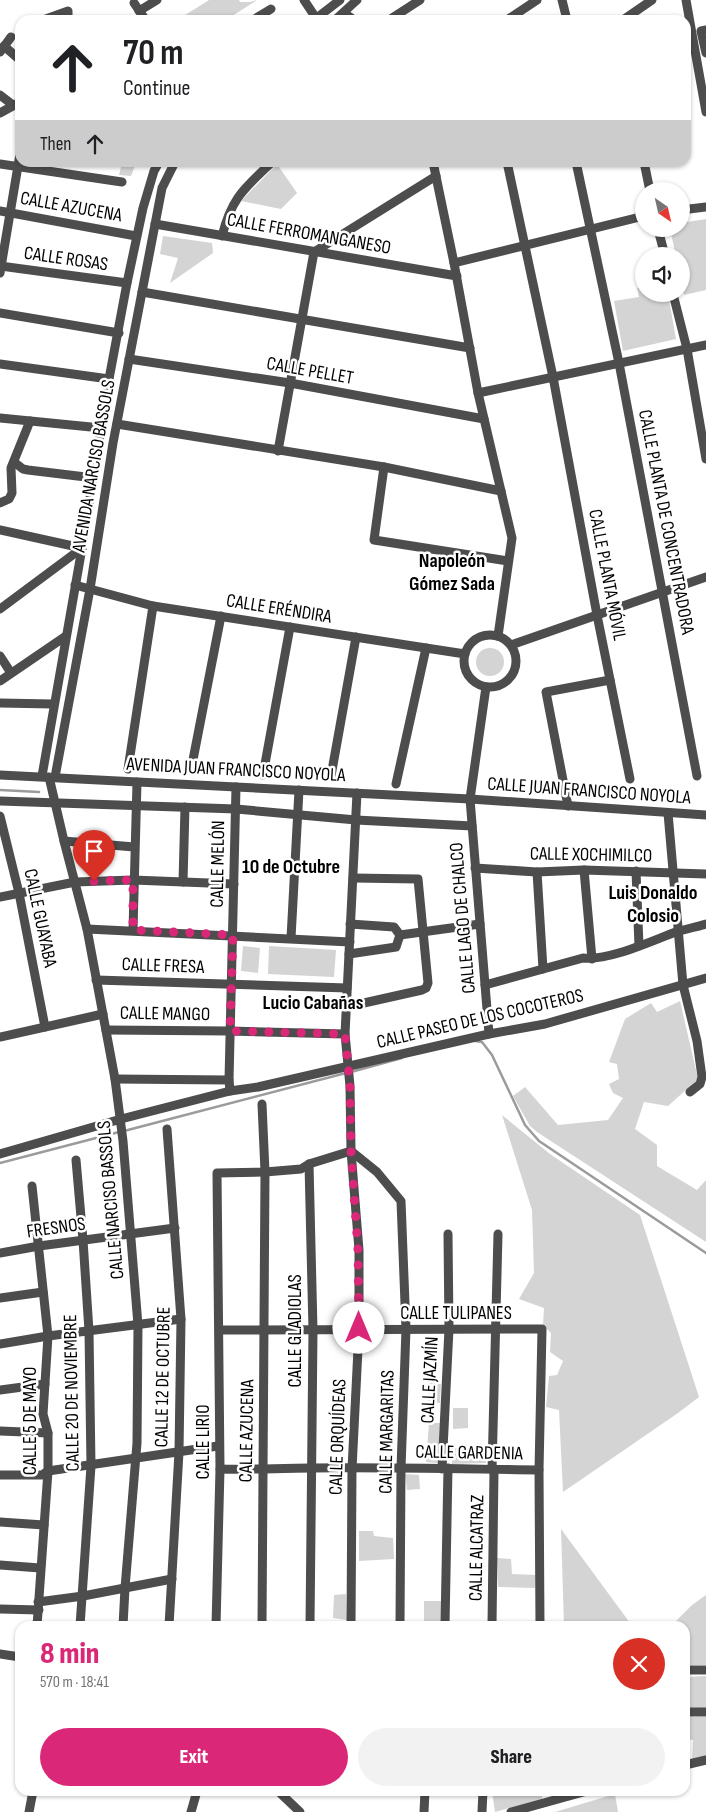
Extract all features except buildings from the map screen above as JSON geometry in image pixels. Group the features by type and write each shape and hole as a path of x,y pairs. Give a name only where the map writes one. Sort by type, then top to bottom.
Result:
{"street":[{"path":"142,15 137,7 157,0"},
{"path":"304,0 313,15"},
{"path":"320,15 340,0"},
{"path":"341,15 358,0"},
{"path":"397,15 420,0"},
{"path":"514,15 537,0"},
{"path":"562,0 566,15"},
{"path":"630,15 652,0"},
{"path":"686,0 689,15"},
{"path":"263,15 271,8"},
{"path":"57,15 68,11 68,15"},
{"path":"344,12 348,15"},
{"path":"691,28 706,112"},
{"path":"703,31 706,54"},
{"path":"12,37 2,49 15,57"},
{"path":"0,96 15,104"},
{"path":"0,112 15,104"},
{"path":"0,164 15,167"},
{"path":"0,269 17,167 122,182"},
{"name":"AVENIDA NARCISO BASSOLS","path":"49,777 53,704 82,548 109,379 142,208 156,167"},
{"name":"AVENIDA NARCISO BASSOLS","path":"49,777 90,589 117,424 162,188 172,167"},
{"path":"222,236 232,204 267,167"},
{"path":"435,167 478,393 512,538 498,636"},
{"name":"CALLE PLANTA MÓVIL","path":"508,167 553,377 597,615 630,779"},
{"name":"CALLE PLANTA DE CONCENTRADORA","path":"577,167 619,363 697,776"},
{"path":"645,167 648,182"},
{"path":"278,451 314,252 436,176"},
{"path":"690,209 706,207"},
{"name":"CALLE AZUCENA","path":"0,212 136,236"},
{"path":"454,263 635,218"},
{"name":"CALLE FERROMANGANESO","path":"155,224 457,276"},
{"name":"CALLE ROSAS","path":"0,269 127,283"},
{"path":"142,292 470,348"},
{"path":"676,302 687,349 706,459"},
{"path":"0,313 118,333"},
{"path":"478,393 706,345"},
{"name":"CALLE PELLET","path":"129,359 290,383 484,419"},
{"path":"0,364 109,379"},
{"path":"0,418 101,428"},
{"path":"0,503 9,499 12,493 11,468 30,422"},
{"path":"117,424 384,467 501,491"},
{"path":"14,462 23,469 94,478"},
{"path":"384,467 374,540 508,561"},
{"path":"1,530 82,548"},
{"path":"0,609 82,548"},
{"path":"511,645 706,577"},
{"name":"CALLE ERÉNDIRA","path":"75,585 153,606 465,654"},
{"path":"128,769 153,606"},
{"path":"191,770 221,616"},
{"path":"263,775 290,627"},
{"path":"0,681 66,636"},
{"path":"481,636 498,636 505,639 511,645 515,653 516,662 515,670 510,678 495,686 486,687 471,679 466,672 464,663 468,647 474,640 481,636"},
{"path":"331,776 356,637"},
{"path":"396,784 426,648"},
{"path":"0,656 11,673"},
{"path":"568,806 546,692 610,680"},
{"name":"CALLE LAGO DE CHALCO","path":"486,687 470,799 488,1034"},
{"path":"0,703 53,704"},
{"name":"AVENIDA JUAN FRANCISCO NOYOLA","path":"0,775 470,799"},
{"name":"CALLE NARCISO BASSOLS","path":"49,777 87,929 115,1078 123,1141 138,1325 137,1443 124,1588 123,1621"},
{"path":"133,930 137,782"},
{"name":"CALLE MELÓN","path":"230,1092 236,786"},
{"path":"291,938 299,790"},
{"path":"265,1172 301,1169 309,1164 351,1151 349,1070 345,1034 357,793"},
{"name":"CALLE JUAN FRANCISCO NOYOLA","path":"470,799 706,815"},
{"path":"0,801 236,809 356,820 472,826"},
{"path":"183,882 185,807"},
{"path":"668,813 683,985 697,1041 702,1077 700,1084 690,1092"},
{"name":"CALLE GUAYABA","path":"0,816 20,893 44,1027"},
{"path":"64,841 134,847"},
{"name":"CALLE XOCHIMILCO","path":"475,868 537,872 584,870 706,874"},
{"path":"584,870 592,959"},
{"path":"537,872 543,969"},
{"path":"636,872 639,946"},
{"path":"346,1007 422,990 426,988 428,983 418,879 353,878"},
{"path":"0,897 75,882 133,880 234,884"},
{"path":"350,924 394,927 400,936"},
{"path":"400,936 480,924"},
{"path":"485,985 583,958 592,959 706,924"},
{"path":"87,929 350,942"},
{"path":"349,954 396,947 400,936"},
{"name":"CALLE PASEO DE LOS COCOTEROS","path":"230,1092 349,1070 488,1034 545,1024 706,978"},
{"name":"CALLE FRESA","path":"96,980 347,988"},
{"name":"CALLE MANGO","path":"0,1037 103,1014"},
{"name":"CALLE MANGO","path":"106,1030 345,1034"},
{"path":"697,1041 700,1046 706,1047"},
{"path":"115,1078 229,1080"},
{"path":"0,1154 230,1092"},
{"name":"CALLE AZUCENA","path":"262,1104 265,1172 262,1621"},
{"name":"CALLE 12 DE OCTUBRE","path":"167,1129 181,1319 178,1452 169,1621"},
{"name":"CALLE MARGARITAS","path":"351,1151 377,1172 401,1200 406,1329 401,1468 400,1621"},
{"name":"CALLE ORQUÍDEAS","path":"351,1151 358,1250 359,1328 352,1469 351,1621"},
{"name":"CALLE 20 DE NOVIEMBRE","path":"76,1160 84,1240 91,1466 80,1621"},
{"name":"CALLE GLADIOLAS","path":"309,1164 313,1330 310,1621"},
{"name":"CALLE LIRIO","path":"216,1621 220,1469 218,1446 220,1330 217,1173 265,1172"},
{"name":"CALLE 5 DE MAYO","path":"32,1186 48,1336 42,1414 48,1433 48,1471 38,1621"},
{"name":"FRESNOS","path":"0,1253 175,1228"},
{"name":"CALLE JAZMÍN","path":"445,1621 448,1234"},
{"name":"CALLE ALCATRAZ","path":"492,1621 495,1329 498,1234"},
{"path":"0,1298 43,1292"},
{"path":"0,1344 181,1319"},
{"name":"CALLE TULIPANES","path":"220,1330 265,1331 359,1328 542,1329 539,1470"},
{"path":"0,1390 45,1384"},
{"path":"0,1431 48,1433"},
{"path":"0,1475 42,1476 48,1471 218,1446"},
{"name":"CALLE GARDENIA","path":"220,1469 445,1468 539,1470"},
{"path":"539,1470 540,1621"},
{"path":"0,1522 44,1526"},
{"path":"0,1565 40,1568"},
{"path":"0,1609 39,1606 172,1579"},
{"path":"0,1654 15,1656"},
{"path":"690,1670 706,1670"},
{"path":"690,1712 706,1712"},
{"path":"690,1764 706,1760"},
{"path":"29,1812 32,1796"},
{"path":"191,1812 195,1796"},
{"path":"283,1796 300,1812"},
{"path":"424,1812 425,1796"},
{"path":"482,1812 483,1796"},
{"path":"511,1812 569,1796"}],"shaded area":[{"path":"209,0 250,2 257,0 234,15 185,15"},
{"path":"121,167 134,167 131,176 119,175"},
{"path":"274,167 279,167 297,193 281,209 241,201"},
{"path":"706,219 706,290 690,294 690,247 674,247 672,238 690,238 690,222"},
{"path":"163,236 212,243 213,253 170,283 178,258 160,254"},
{"path":"635,298 635,302 669,302 676,339 623,351 614,301"},
{"path":"490,648 500,652 504,662 500,672 490,676 480,672 476,662 480,652"},
{"path":"243,946 260,948 258,973 241,971"},
{"path":"269,946 336,950 334,977 268,974"},
{"path":"680,1001 698,1079 668,1106 644,1102 635,1129 657,1145 657,1166 697,1190 706,1180 706,1242 537,1132 530,1126 513,1096 525,1087 558,1125 608,1120 623,1098 613,1093 609,1084 619,1079 617,1064 609,1062 625,1019 651,1003 657,1012"},
{"path":"502,1115 550,1154 640,1215 699,1397 563,1492 559,1410 546,1407 549,1376 557,1375 563,1361 550,1352 551,1333 543,1325 544,1308 519,1299 534,1273 532,1210"},
{"path":"429,1383 441,1384 440,1403 428,1402"},
{"path":"453,1408 468,1408 468,1428 453,1429"},
{"path":"429,1423 440,1423 438,1463 426,1462"},
{"path":"487,1447 486,1463 452,1464 452,1448"},
{"path":"405,1474 419,1475 420,1489 407,1490"},
{"path":"561,1529 629,1621 564,1621"},
{"path":"359,1531 373,1531 374,1536 393,1538 394,1559 359,1561"},
{"path":"497,1558 511,1559 512,1574 536,1575 535,1588 498,1587"},
{"path":"346,1594 347,1620 333,1618 334,1595"},
{"path":"706,1595 706,1665 690,1665 690,1621 676,1621 692,1605"},
{"path":"424,1601 442,1601 442,1621 424,1621"},
{"path":"706,1676 706,1708 690,1708 690,1677"},
{"path":"690,1717 706,1717 706,1757 692,1761 693,1740 690,1740"},
{"path":"493,1796 542,1796 542,1799 495,1812"},
{"path":"608,1796 615,1796 618,1812 555,1812"}],"waterway":[{"path":"0,790 39,792"},
{"path":"475,1041 482,1042 492,1055 525,1125 539,1141 706,1253"},
{"path":"351,1072 402,1058"},
{"path":"124,1131 346,1073"},
{"path":"0,1163 119,1132"}],"district":[{"name":"Napoleón Gómez Sada","path":"452,572"},
{"name":"10 de Octubre","path":"291,867"},
{"name":"Luis Donaldo Colosio","path":"653,904"},
{"name":"Lucio Cabañas","path":"313,1003"}],"route":[{"path":"94,881 133,880 133,930 233,935 230,1031 345,1034 350,1086 351,1151 358,1250 359,1328"}]}
